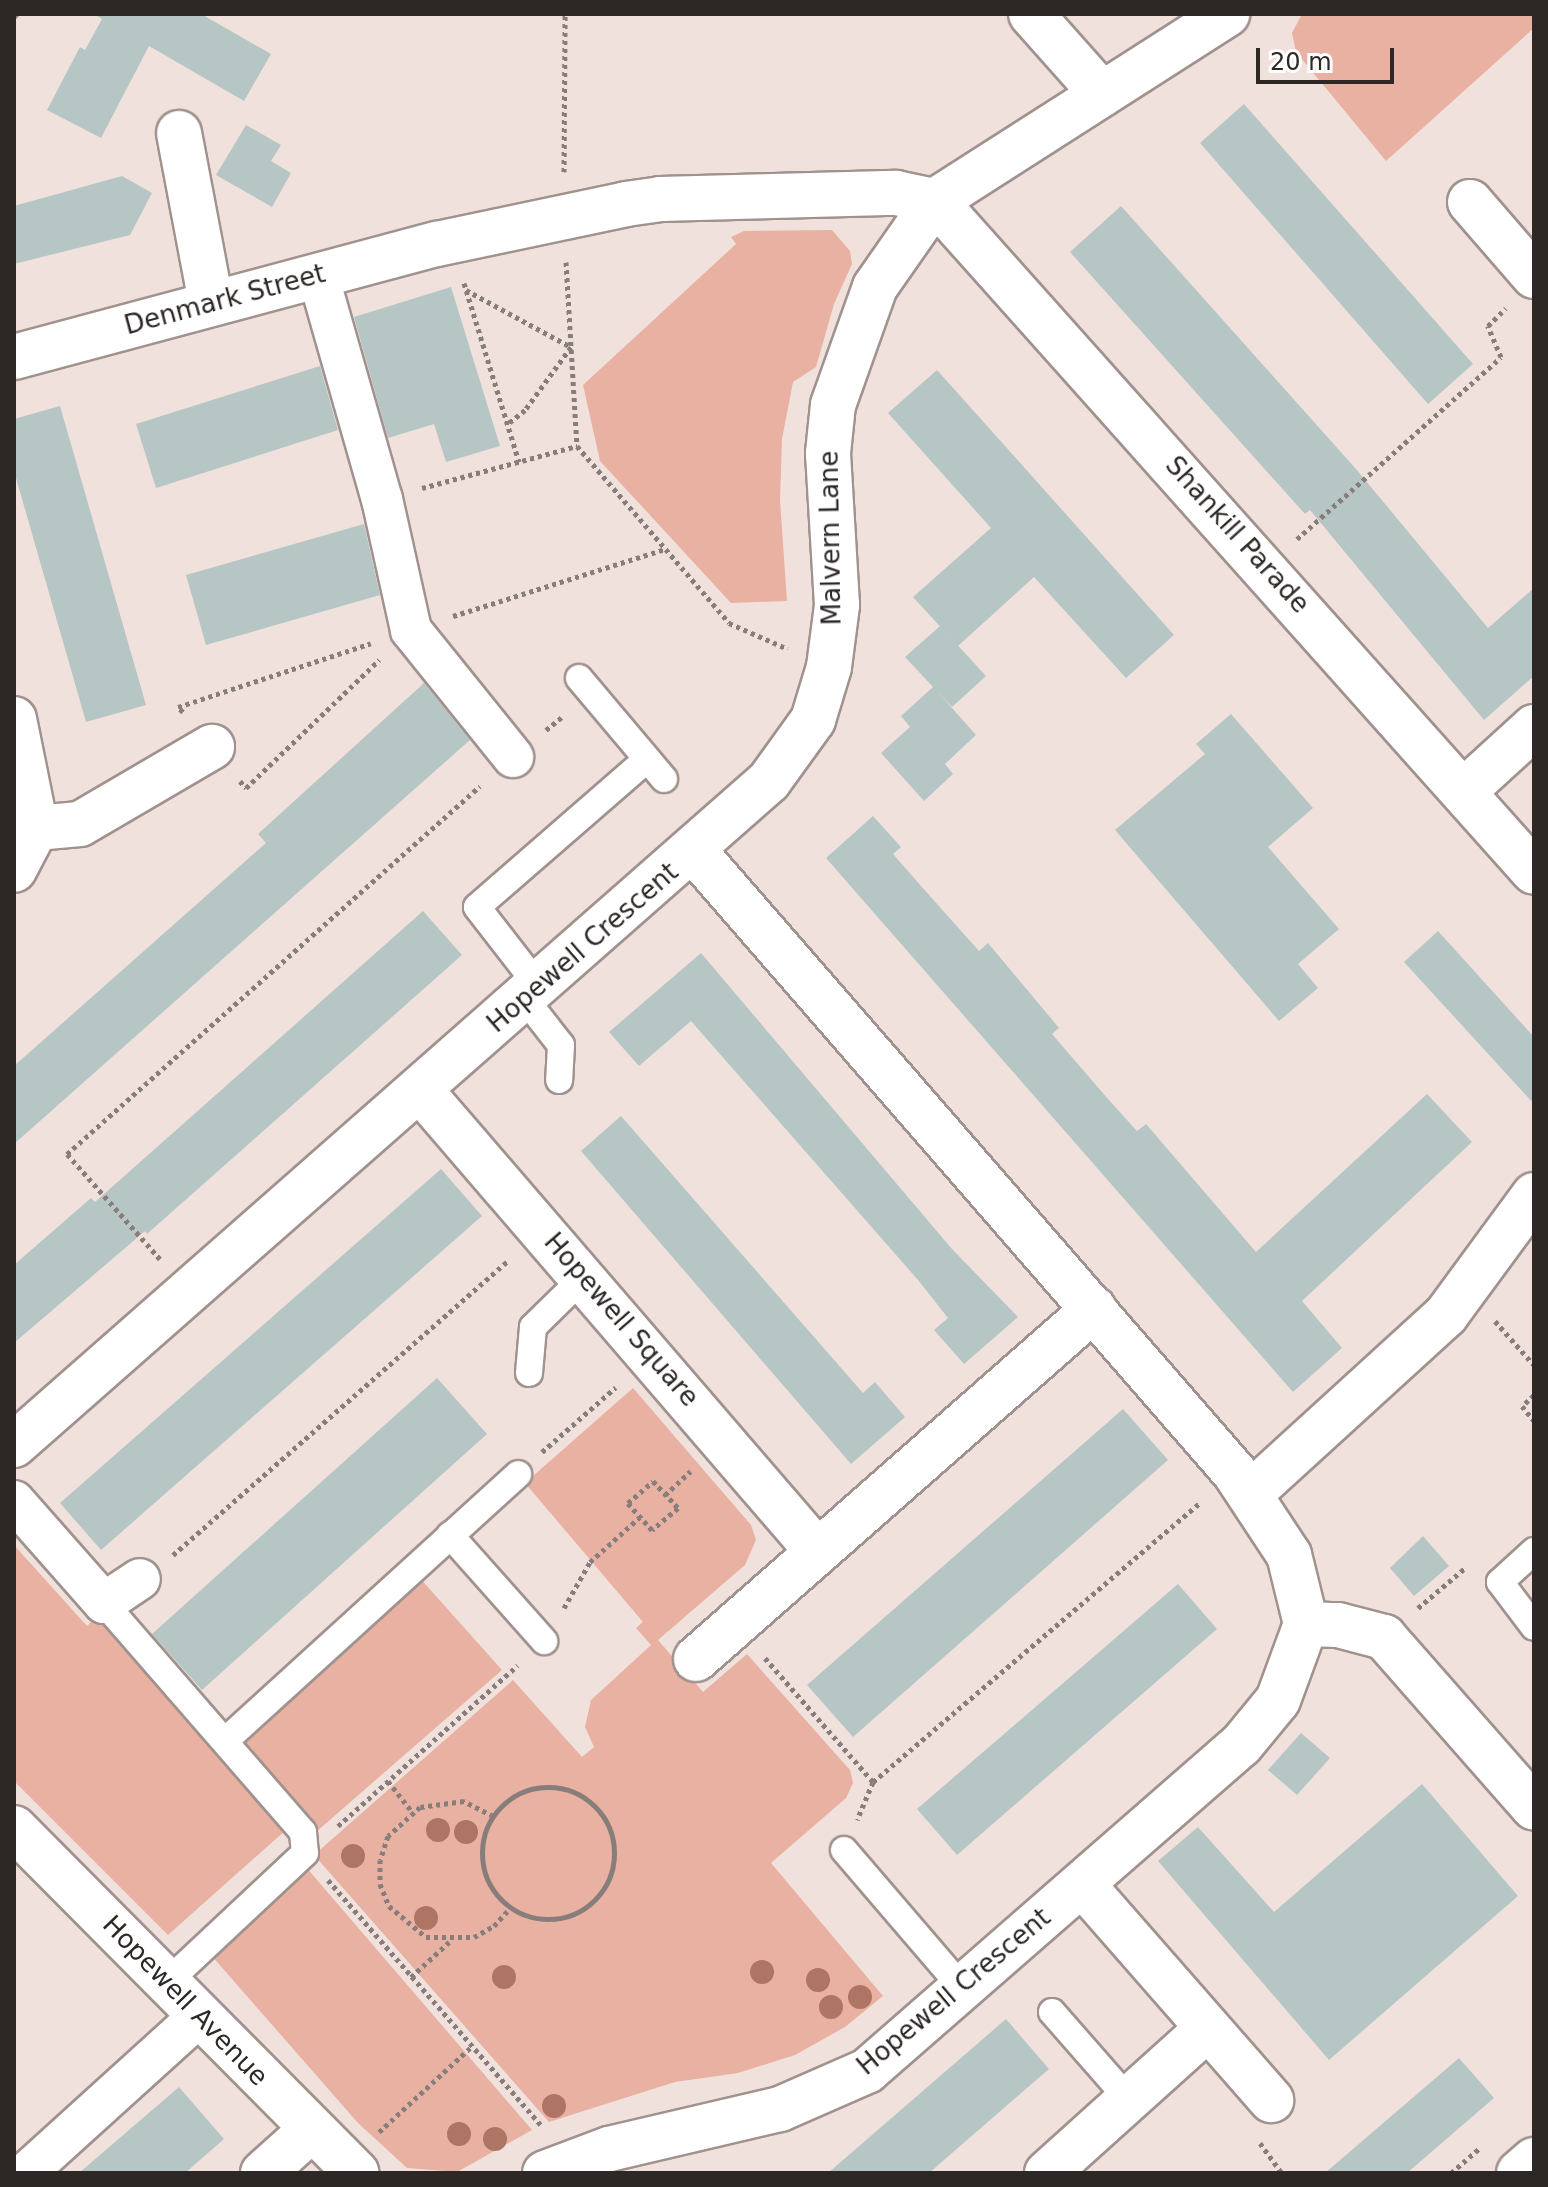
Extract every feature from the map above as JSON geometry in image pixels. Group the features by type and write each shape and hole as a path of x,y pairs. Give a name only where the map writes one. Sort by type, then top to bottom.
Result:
{"street":[{"path":"1031,14 1102,94"},
{"path":"935,201 1227,14"},
{"path":"179,133 211,302"},
{"name":"Denmark Street","path":"14,357 211,302 444,243 660,199 896,193 935,201"},
{"name":"Shankill Parade","path":"935,201 1266,567 1534,872"},
{"name":"Malvern Lane","path":"694,851 769,781 813,720 829,667 837,605 828,453 833,405 875,287 935,201"},
{"path":"1470,202 1525,287"},
{"path":"318,275 382,499 411,630 513,757"},
{"path":"14,719 36,828 14,870"},
{"path":"1464,791 1534,727"},
{"path":"36,828 80,824 212,747"},
{"name":"Hopewell Crescent","path":"14,1445 694,851 1243,1483 1289,1555 1306,1624 1278,1700 1241,1745 867,2071 780,2109 558,2166"},
{"name":"Hopewell Square","path":"421,1091 818,1552"},
{"path":"1243,1483 1354,1402 1468,1290 1534,1195"},
{"path":"696,1659 1094,1309"},
{"path":"14,1501 104,1603 140,1579"},
{"path":"1306,1624 1338,1625 1384,1637 1534,1808"},
{"name":"Hopewell Avenue","path":"14,1828 352,2168"},
{"path":"1083,1885 1271,2100"},
{"path":"26,2173 199,2016"},
{"path":"1047,2173 1207,2029"},
{"path":"263,2173 311,2130"},
{"path":"1519,2173 1534,2160"}],"lane":[{"path":"559,1080 561,1045 477,907 655,769 585,685"},
{"path":"529,1373 533,1327 584,1277"},
{"path":"226,1740 518,1474"},
{"path":"450,1535 544,1641"},
{"path":"1534,1551 1500,1582 1534,1627"},
{"path":"104,1603 303,1832 305,1853 167,1982"},
{"path":"844,1850 963,1989"},
{"path":"1052,2012 1129,2100"}],"path":[{"path":"565,14 564,218 577,446 729,623 829,667"},
{"path":"444,243 466,290 519,462"},
{"path":"1266,567 1501,357 1488,326 1525,287"},
{"path":"466,290 571,347"},
{"path":"508,424 525,410 571,347"},
{"path":"382,499 577,446"},
{"path":"212,747 246,788 411,630"},
{"path":"190,1292 67,1154 513,757 585,685"},
{"path":"140,1579 193,1540 542,1229"},
{"path":"1468,1290 1534,1365"},
{"path":"518,1474 651,1356"},
{"path":"1534,1395 1522,1406 1534,1421"},
{"path":"653,1481 678,1508 652,1530 640,1517 628,1503 653,1481"},
{"path":"844,1850 873,1782 1243,1483"},
{"path":"558,2166 471,2047 305,1853 544,1641 590,1562 640,1517"},
{"path":"1384,1637 1476,1558"},
{"path":"735,1624 873,1782"},
{"path":"388,1781 412,1812"},
{"path":"529,1789 573,1791 592,1803 614,1841 607,1885 575,1914 553,1920 510,1908 485,1875 481,1855 493,1816 529,1789"},
{"path":"493,1816 453,1800 412,1812 388,1836 380,1860 380,1884 389,1906 405,1924 426,1937 450,1941 474,1937 510,1908"},
{"path":"411,1977 450,1941"},
{"path":"352,2168 471,2047"}],"shaded area":[{"path":"1302,14 1534,14 1534,28 1386,161 1296,52 1292,33"},
{"path":"832,230 850,251 852,264 834,304 816,367 793,382 782,439 780,500 787,601 731,603 600,461 583,385 736,244 731,237 744,231"},
{"path":"633,1388 751,1525 756,1540 745,1565 658,1640 703,1692 747,1654 850,1770 853,1783 846,1798 771,1863 883,1996 845,2027 795,2055 738,2073 675,2082 549,2122 314,1855 513,1680 582,1757 594,1747 585,1727 591,1700 651,1645 636,1628 643,1622 525,1483"},
{"path":"14,1545 87,1626 102,1612 287,1829 168,1935 14,1781"},
{"path":"418,1576 502,1670 316,1832 237,1737"},
{"path":"305,1866 532,2130 457,2172 407,2168 358,2123 211,1955"}],"building":[{"path":"94,14 201,14 271,54 244,101 149,46 101,138 47,110 80,47 85,50 102,19"},
{"path":"1244,104 1473,364 1428,404 1200,143"},
{"path":"246,125 281,145 271,161 291,173 272,207 216,175"},
{"path":"122,176 152,193 130,235 14,264 14,206"},
{"path":"1121,206 1356,469 1488,628 1534,588 1534,676 1484,720 1310,510 1305,514 1070,252"},
{"path":"451,287 500,446 446,462 434,424 388,438 354,317"},
{"path":"320,366 338,430 156,488 136,424"},
{"path":"937,370 1174,635 1126,678 1034,577 958,646 913,597 991,528 888,413"},
{"path":"60,406 146,705 86,722 14,471 14,419"},
{"path":"364,524 380,595 206,645 186,575"},
{"path":"940,626 986,676 952,707 937,691 976,735 945,764 953,774 924,801 881,753 910,727 901,716 933,687 905,657"},
{"path":"424,683 470,740 14,1144 14,1066 266,843 258,834"},
{"path":"1231,714 1313,808 1268,847 1339,929 1298,964 1318,988 1279,1021 1115,830 1205,754 1196,744"},
{"path":"873,816 901,847 893,854 979,951 988,943 1059,1028 1052,1034 1108,1099 1137,1131 1146,1124 1256,1252 1427,1094 1472,1142 1302,1301 1342,1348 1293,1392 826,858"},
{"path":"423,911 462,955 147,1234 145,1231 14,1343 14,1265 91,1198 95,1202"},
{"path":"1438,931 1534,1037 1534,1104 1404,962"},
{"path":"701,953 952,1249 1018,1317 964,1364 934,1330 948,1318 918,1280 691,1021 639,1066 609,1032"},
{"path":"621,1116 863,1393 875,1382 905,1417 851,1464 581,1151"},
{"path":"441,1169 482,1216 101,1550 60,1503"},
{"path":"437,1378 487,1434 202,1690 152,1634"},
{"path":"1123,1409 1168,1460 853,1737 807,1685"},
{"path":"1423,1536 1449,1566 1414,1596 1390,1568"},
{"path":"1178,1584 1217,1629 957,1855 917,1809"},
{"path":"1301,1733 1330,1758 1297,1795 1268,1770"},
{"path":"1422,1784 1518,1896 1329,2060 1158,1861 1198,1827 1274,1912"},
{"path":"1006,2019 1049,2069 929,2173 828,2173"},
{"path":"1459,2058 1494,2098 1407,2173 1325,2173"},
{"path":"179,2087 224,2139 185,2173 79,2173"}]}
